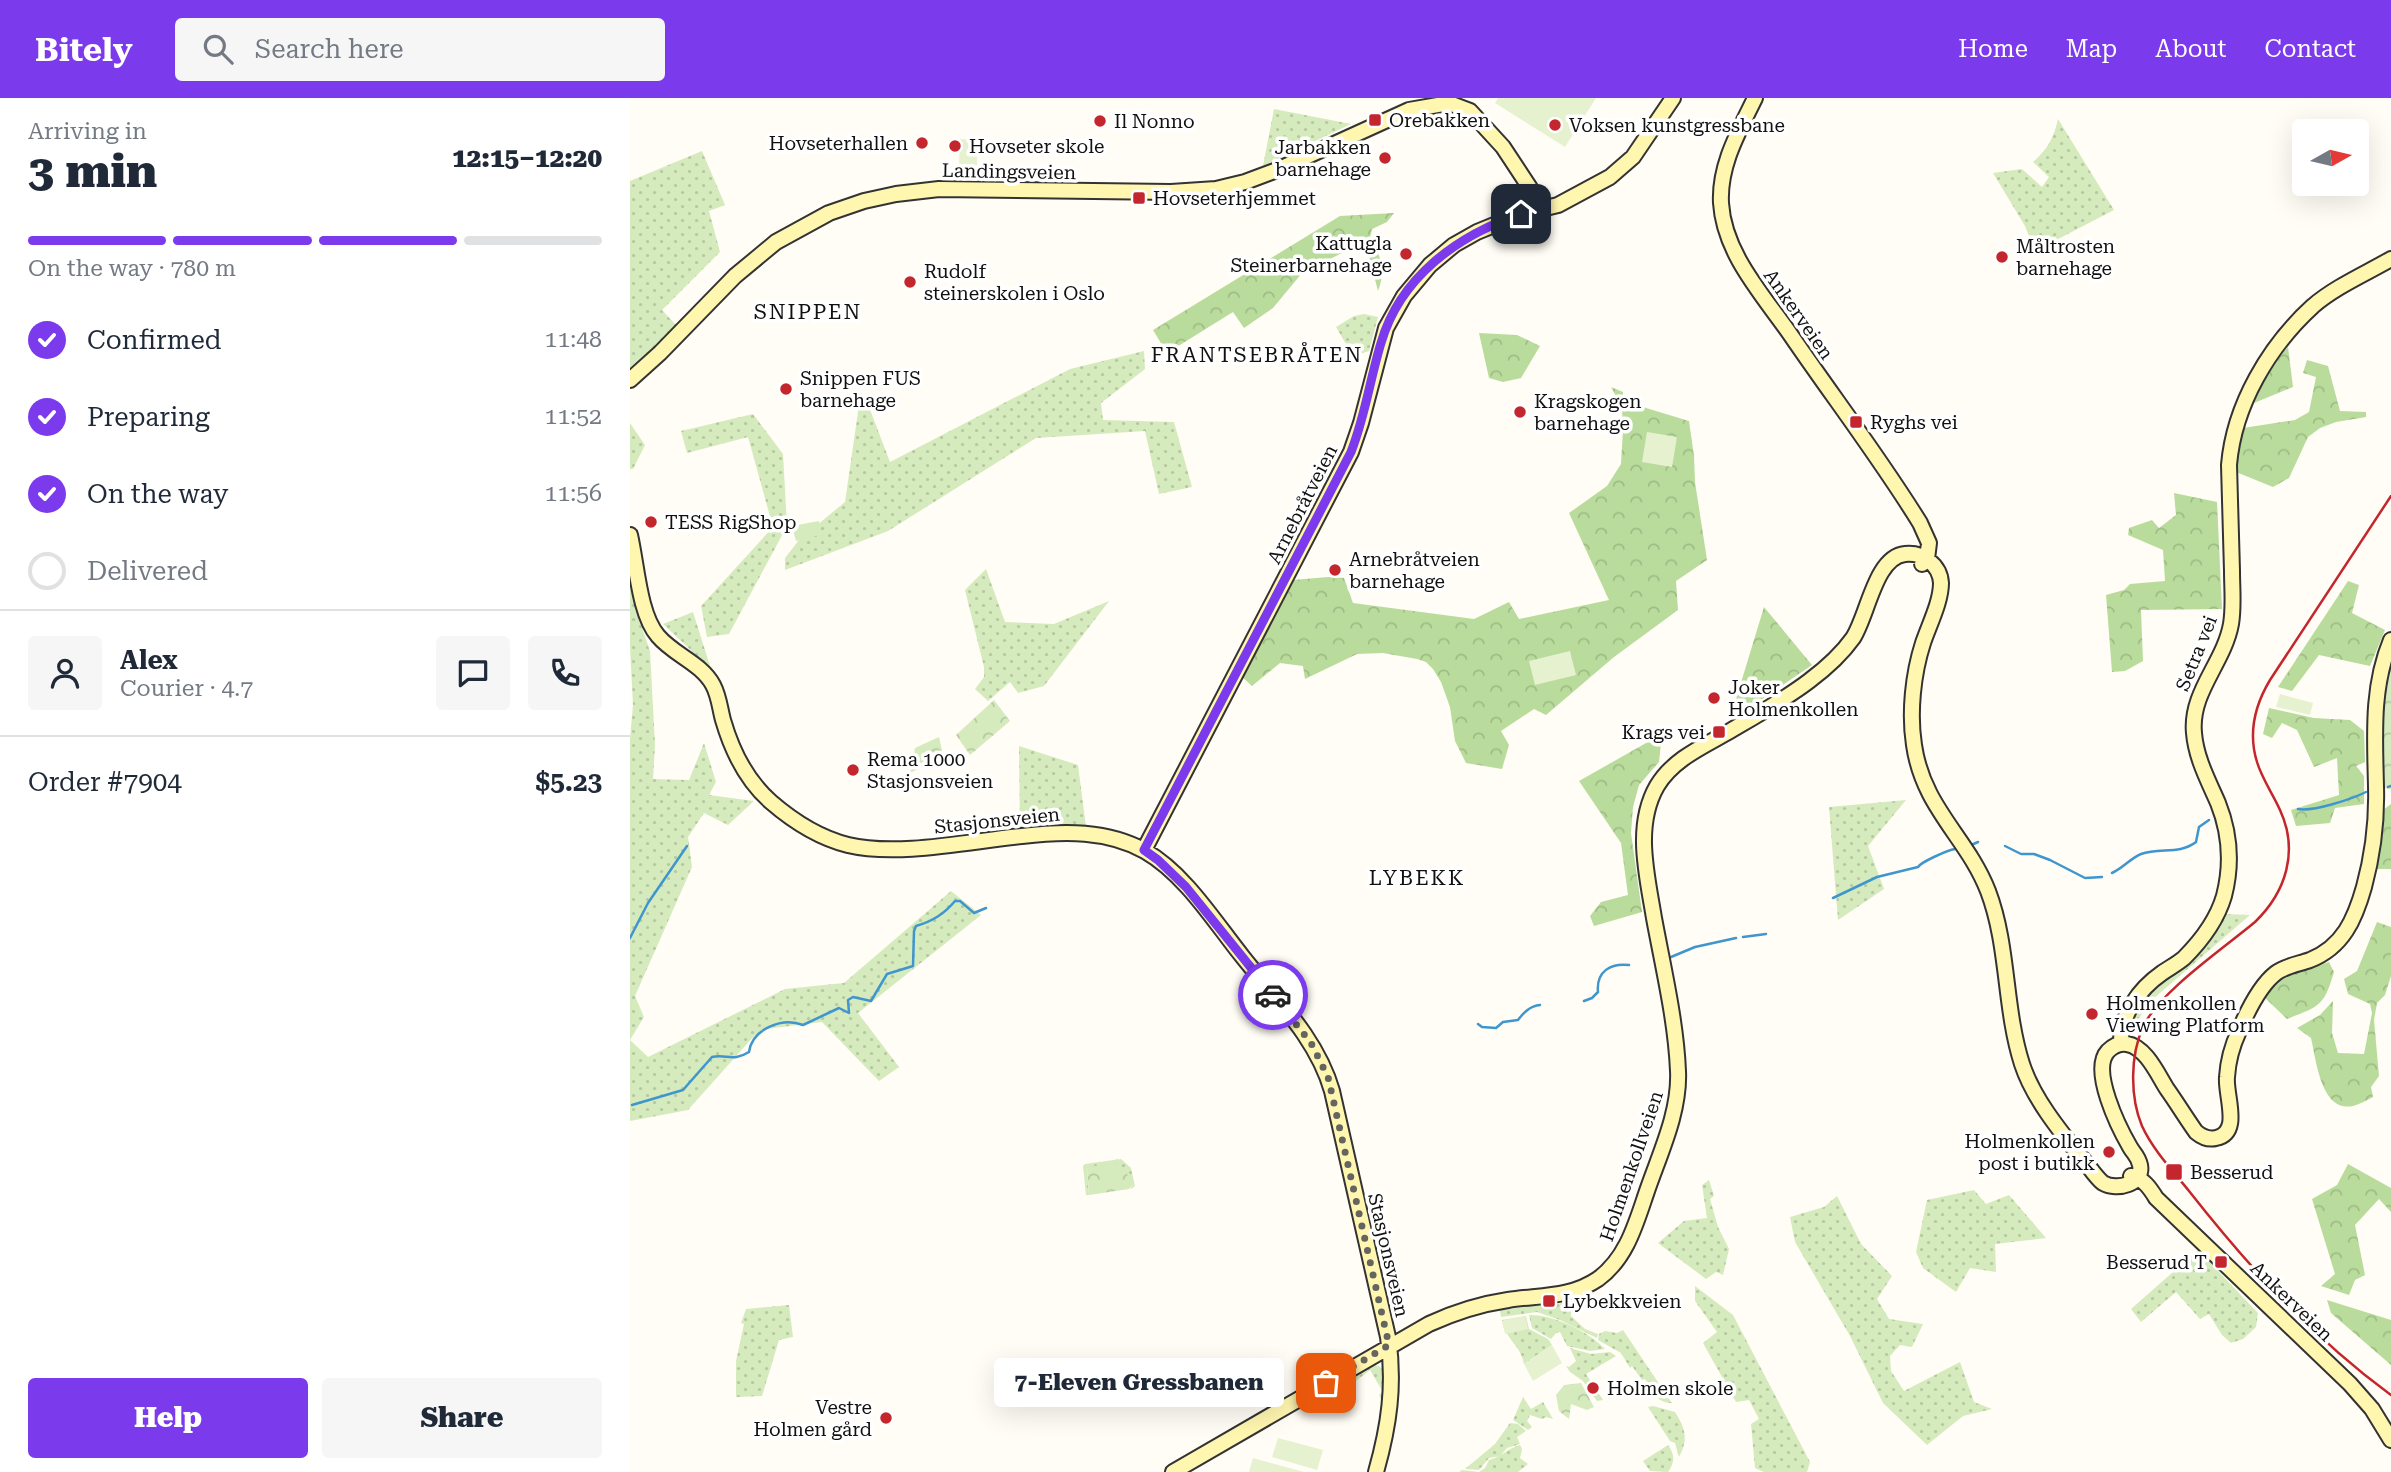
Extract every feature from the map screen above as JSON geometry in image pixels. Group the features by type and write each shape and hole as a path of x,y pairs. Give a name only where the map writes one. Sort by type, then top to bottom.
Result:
{"street":[{"name":"Arnebråtveien","path":"1144,850 1351,452 1380,345 1394,313 1418,279 1442,254 1477,232 1556,198 1567,199 1594,187 1628,162 1673,98"},
{"name":"Ankerveien","path":"1755,98 1730,152 1721,182 1721,209 1729,240 1757,286 1899,491 1924,532 1922,560"},
{"name":"Landingsveien","path":"630,380 734,276 761,253 807,224 856,203 896,194 939,189 1156,192 1216,189 1277,170 1409,110 1436,106 1478,121 1503,147 1531,188 1531,209"},
{"name":"Setra vei","path":"2121,1044 2123,1024 2130,1007 2160,974 2182,960 2199,942 2211,925 2224,895 2229,868 2227,831 2196,748 2193,729 2197,699 2222,651 2230,625 2233,598 2230,465 2240,413 2267,360 2288,332 2314,305 2391,259"},
{"name":"Stasjonsveien","path":"630,536 644,608 650,625 665,643 698,667 711,682 732,745 743,767 773,804 808,828 842,843 867,848 909,848 1065,832 1103,836 1144,850 1163,864 1192,895 1306,1035 1321,1060 1334,1098 1389,1345 1391,1409 1376,1472"},
{"path":"1922,560 1937,569 1940,578 1938,598 1920,653 1913,699 1912,733 1921,776 1941,817 1975,865 1990,897 2001,942 2019,1049 2031,1084 2054,1120 2107,1185 2130,1180 2130,1148 2113,1113 2102,1070 2106,1053 2121,1044 2134,1046 2143,1054 2193,1127 2202,1136 2217,1138 2227,1131 2231,1118 2226,1088 2228,1066 2235,1041 2264,986 2277,972 2328,952 2341,940 2353,920 2371,859 2375,822 2375,705 2378,684 2391,640"},
{"name":"Holmenkollveien","path":"1173,1472 1389,1345 1437,1320 1472,1307 1512,1299 1560,1295 1577,1290 1606,1273 1622,1253 1636,1223 1671,1119 1678,1086 1676,1045 1644,848 1646,817 1651,798 1660,782 1676,764 1782,700 1832,662 1857,630 1884,568 1922,560"},
{"name":"Ankerveien","path":"2130,1180 2146,1194 2157,1198 2350,1384 2372,1409 2391,1440"}],"green space":[{"name":"Voksen kunstgressbane","path":"1498,98 1596,98 1565,147 1495,103"},
{"path":"1274,109 1351,124 1263,166"},
{"path":"2058,119 2114,210 2035,251 2025,226 1993,173 2022,169 2042,187 2049,177 2033,162 2050,142"},
{"path":"960,139 977,140 977,165 959,165"},
{"path":"702,151 725,205 709,211 720,252 662,310 676,325 630,370 630,181"},
{"path":"1394,213 1387,222 1372,229 1370,238 1381,263 1382,276 1378,291 1368,252 1350,249 1302,273 1273,308 1244,328 1233,312 1167,353 1153,330 1340,216"},
{"path":"1364,314 1378,317 1369,351 1353,356 1336,327 1354,316"},
{"path":"1479,333 1517,335 1540,346 1521,378 1503,382 1489,378"},
{"path":"2288,347 2293,387 2254,403 2271,366"},
{"path":"1144,351 1145,369 1101,403 1103,420 1174,422 1192,487 1159,494 1145,431 1036,438 888,531 785,570 785,558 799,540 845,502 859,405 869,407 890,462 1070,369"},
{"path":"2307,360 2328,366 2340,411 2366,412 2366,417 2336,422 2320,428 2308,437 2289,478 2273,487 2236,472 2243,428 2295,420 2309,412 2316,377 2303,373"},
{"path":"1611,387 1623,392 1623,401 1689,421 1707,560 1676,581 1678,610 1614,657 1546,715 1534,709 1501,731 1509,745 1502,769 1466,763 1455,741 1450,707 1441,682 1426,662 1383,653 1357,654 1305,679 1303,666 1280,663 1252,686 1239,674 1293,580 1344,578 1353,603 1474,619 1509,602 1519,619 1609,600 1569,513 1607,486 1621,464 1622,407"},
{"path":"753,414 783,454 787,526 729,634 707,637 701,606 773,527 748,437 687,453 681,431"},
{"path":"630,423 645,445 633,469 630,469"},
{"path":"1647,432 1677,437 1672,467 1642,462"},
{"path":"2174,493 2217,502 2222,609 2141,610 2143,661 2125,671 2112,672 2106,595 2124,590 2130,584 2165,581 2163,550 2128,535 2129,528 2152,520 2159,528 2176,515"},
{"path":"819,521 820,535 796,541 792,526"},
{"path":"986,569 1005,622 1054,624 1109,601 1044,686 1018,693 1010,682 988,701 975,689 984,677 984,667 965,590"},
{"path":"630,575 650,651 655,745 653,779 689,780 704,743 716,782 709,795 754,801 728,825 704,813 688,837 692,867 635,996 644,1017 630,1040 630,739 633,705"},
{"path":"2348,581 2359,585 2352,613 2385,630 2370,666 2319,655 2292,691 2278,687"},
{"path":"1764,607 1812,665 1746,710 1736,699"},
{"path":"693,612 711,669 663,624"},
{"path":"1570,651 1576,675 1535,685 1529,661"},
{"path":"2391,660 2391,789 2384,788 2383,702"},
{"path":"2280,694 2313,703 2310,715 2276,707"},
{"path":"994,700 1010,721 970,755 956,735"},
{"path":"2269,708 2314,718 2350,720 2364,731 2365,762 2356,766 2364,776 2364,804 2335,808 2330,823 2296,826 2291,810 2339,795 2337,758 2314,767 2297,730 2282,723 2272,738 2263,734"},
{"path":"1662,734 1659,762 1639,785 1633,807 1631,833 1642,912 1594,926 1590,916 1601,902 1628,895 1621,843 1579,781"},
{"path":"939,737 944,759 935,760 910,773 915,748"},
{"path":"1019,746 1078,765 1086,827 1020,831"},
{"path":"1906,800 1868,846 1884,889 1838,920 1829,807"},
{"path":"2391,804 2391,869 2376,869 2383,810"},
{"path":"951,891 981,915 858,1013 899,1067 879,1081 822,1022 766,1029 754,1036 688,1110 630,1121 630,1040 648,1057 785,989 844,983"},
{"path":"2224,914 2250,915 2153,999 2131,1029 2129,1017 2144,994"},
{"path":"2377,922 2391,927 2391,976 2385,995 2377,1003 2374,1020 2379,1076 2371,1087 2373,1097 2353,1106 2342,1106 2327,1093 2318,1071 2311,1038 2297,1028 2320,1015 2333,1001 2332,1033 2338,1053 2364,1054 2372,1013 2370,1004 2348,994 2344,979 2357,971"},
{"path":"2329,962 2334,972 2327,992 2319,1003 2307,1011 2287,1019 2264,997 2286,976"},
{"path":"1121,1159 1131,1168 1135,1186 1130,1190 1133,1185 1087,1167 1089,1195 1086,1195 1083,1166"},
{"path":"1115,1163 1127,1174 1133,1185 1129,1189 1089,1195 1087,1167"},
{"path":"2348,1164 2391,1188 2391,1212 2379,1199 2355,1225 2365,1275 2355,1280 2349,1295 2321,1286 2335,1274 2312,1199 2337,1185"},
{"path":"1709,1180 1714,1196 1710,1199 1718,1227 1729,1249 1723,1275 1716,1272 1706,1279 1658,1243 1684,1221 1707,1218 1702,1185"},
{"path":"1974,1190 1986,1204 2009,1195 2046,1238 1995,1244 1996,1272 1970,1268 1956,1292 1923,1268 1916,1252 1927,1200"},
{"path":"1837,1196 1861,1244 1892,1276 1877,1299 1889,1319 1923,1324 1912,1347 1900,1345 1890,1356 1891,1371 1904,1391 1960,1362 1974,1402 1992,1409 1963,1416 1927,1445 1883,1403 1850,1336 1795,1242 1790,1217 1824,1207"},
{"path":"2198,1250 2258,1313 2256,1327 2243,1339 2231,1343 2222,1335 2209,1314 2200,1319 2176,1292 2141,1322 2131,1309"},
{"path":"1695,1286 1733,1315 1810,1462 1807,1472 1764,1472 1755,1468 1751,1424 1759,1419 1749,1400 1736,1402 1703,1343 1717,1332 1695,1301"},
{"path":"2327,1300 2391,1320 2391,1365 2331,1313"},
{"path":"1572,1302 1571,1316 1585,1329 1598,1334 1597,1338 1537,1312 1501,1317 1500,1310"},
{"path":"789,1305 793,1337 779,1340 762,1396 736,1397 736,1361 744,1324 741,1323 746,1309"},
{"path":"1529,1315 1538,1315 1570,1325 1590,1336 1605,1349 1590,1351 1567,1346 1560,1332 1551,1339 1532,1328"},
{"path":"1525,1316 1528,1329 1505,1334 1502,1321"},
{"path":"1526,1316 1529,1329 1548,1339 1552,1345 1524,1364 1502,1320"},
{"path":"1623,1330 1672,1403 1660,1400 1645,1388 1649,1386 1645,1379 1642,1380 1632,1366 1630,1368 1621,1353 1598,1340 1599,1334 1605,1331 1617,1333"},
{"path":"1552,1345 1562,1363 1533,1381 1524,1364"},
{"path":"1570,1348 1591,1354 1610,1352 1616,1356 1586,1374 1603,1400 1597,1401 1583,1381 1566,1366 1569,1367 1576,1361"},
{"path":"1373,1365 1379,1366 1385,1372 1383,1404 1379,1395 1383,1392 1370,1370 1356,1381 1353,1377"},
{"path":"1581,1383 1594,1407 1587,1410 1571,1404 1569,1419 1559,1411 1556,1395 1564,1385"},
{"path":"1523,1397 1531,1409 1543,1402 1553,1419 1530,1415 1527,1421 1532,1427 1528,1430 1513,1420"},
{"path":"1648,1407 1675,1412 1681,1423 1685,1439 1679,1457 1675,1443 1670,1441"},
{"path":"1510,1423 1518,1424 1526,1431 1517,1437 1520,1444 1507,1448 1500,1456 1489,1458 1479,1470 1465,1469 1495,1444"},
{"path":"1278,1438 1323,1450 1317,1470 1272,1457"},
{"path":"1520,1445 1520,1458 1528,1464 1518,1472 1479,1472 1489,1460"},
{"path":"1668,1445 1673,1458 1668,1472 1650,1471 1643,1461"},
{"path":"1253,1458 1304,1472 1249,1472"}],"waterway":[{"path":"2298,809 2322,807 2366,792"},
{"path":"2112,873 2141,854 2190,846 2196,842 2199,827 2209,820"},
{"path":"1969,846 1978,842"},
{"path":"630,938 648,903 687,846"},
{"path":"2005,846 2021,854 2034,854 2050,860 2085,878 2102,877"},
{"path":"1833,898 1877,877 1918,867 1955,849"},
{"path":"632,1105 683,1090 712,1057 734,1057 749,1052 756,1037 769,1027 786,1023 803,1025 839,1008 849,1013 848,1000 853,997 871,1001 887,974 913,966 916,926 938,916 955,901 960,901 974,913 986,908"},
{"path":"1743,937 1766,934"},
{"path":"1671,957 1695,947 1736,938"},
{"path":"1584,1001 1598,992 1599,979 1606,970 1616,965 1629,965"},
{"path":"1478,1024 1496,1028 1503,1022 1518,1020 1528,1010 1540,1005"}],"railway":[{"path":"2391,496 2270,680 2257,709 2253,730 2254,751 2286,825 2289,856 2282,884 2275,898 2255,922 2177,985 2151,1014 2139,1038 2133,1076 2135,1102 2142,1126 2170,1168 2234,1246 2283,1300 2335,1350 2391,1395"}],"way so far":[{"path":"1273,995 1306,1035 1328,1077 1389,1345 1326,1383"}],"place":[{"name":"Orebakken","path":"1375,120"},
{"name":"Il Nonno","path":"1100,121"},
{"name":"Voksen kunstgressbane","path":"1555,125"},
{"name":"Hovseterhallen","path":"922,143"},
{"name":"Hovseter skole","path":"955,146"},
{"name":"Jarbakken barnehage","path":"1385,158"},
{"name":"Hovseterhjemmet","path":"1139,198"},
{"name":"Kattugla Steinerbarnehage","path":"1406,254"},
{"name":"Måltrosten barnehage","path":"2002,257"},
{"name":"Rudolf steinerskolen i Oslo","path":"910,282"},
{"name":"Snippen FUS barnehage","path":"786,389"},
{"name":"Kragskogen barnehage","path":"1520,412"},
{"name":"Ryghs vei","path":"1856,422"},
{"name":"TESS RigShop","path":"651,522"},
{"name":"Arnebråtveien barnehage","path":"1335,570"},
{"name":"Joker Holmenkollen","path":"1714,698"},
{"name":"Krags vei","path":"1719,732"},
{"name":"Rema 1000 Stasjonsveien","path":"853,770"},
{"name":"Holmenkollen Viewing Platform","path":"2092,1014"},
{"name":"Holmenkollen post i butikk","path":"2109,1152"},
{"name":"Besserud","path":"2174,1172"},
{"name":"Besserud T","path":"2221,1262"},
{"name":"Lybekkveien","path":"1549,1301"},
{"name":"7-Eleven Gressbanen","path":"1326,1383"},
{"name":"Holmen skole","path":"1593,1388"},
{"name":"Vestre Holmen gård","path":"886,1418"}],"district":[{"name":"SNIPPEN","path":"808,312"},
{"name":"FRANTSEBRÅTEN","path":"1257,355"},
{"name":"LYBEKK","path":"1417,878"}],"route":[{"path":"1273,995 1186,887 1144,850 1351,452 1380,345 1404,296 1430,265 1461,240 1492,224 1521,214"}]}
